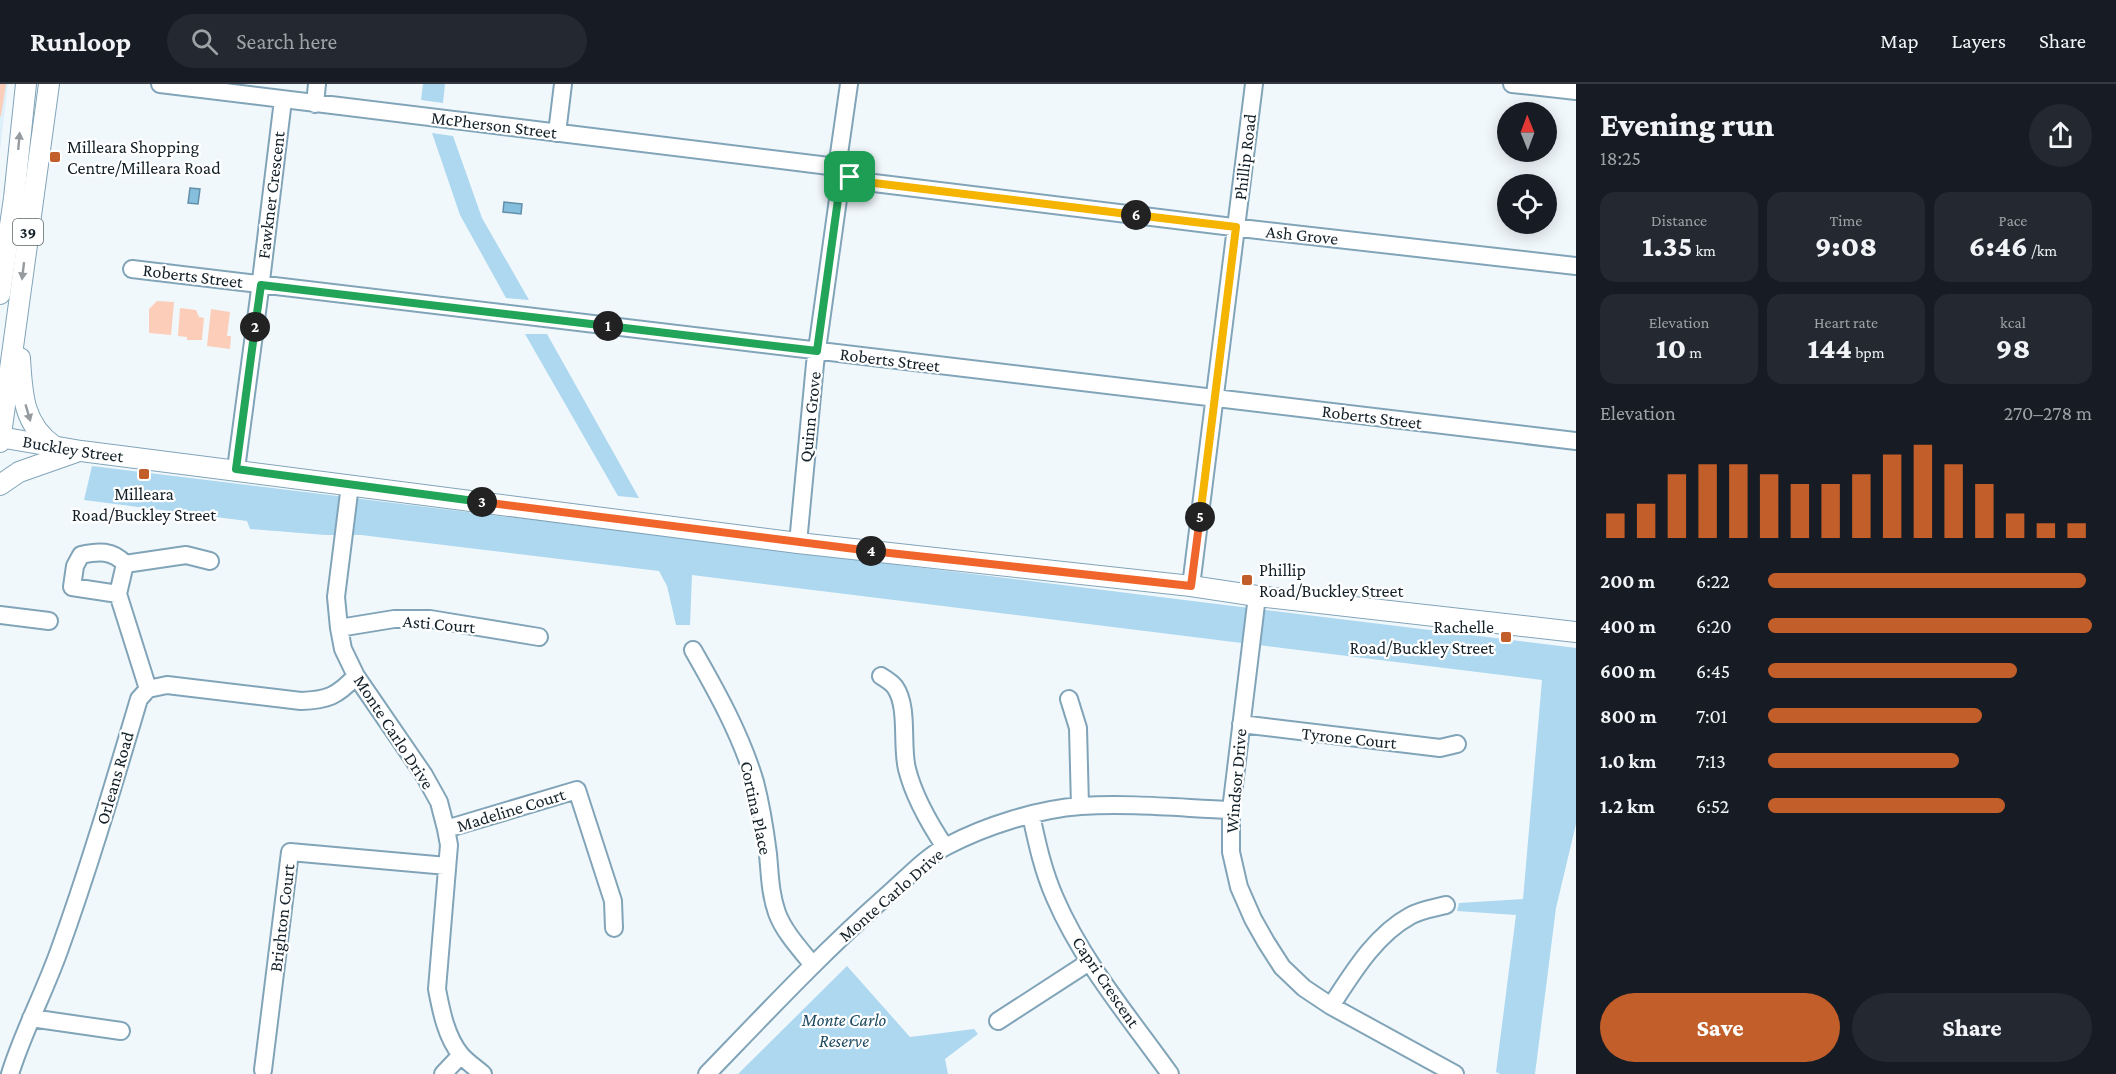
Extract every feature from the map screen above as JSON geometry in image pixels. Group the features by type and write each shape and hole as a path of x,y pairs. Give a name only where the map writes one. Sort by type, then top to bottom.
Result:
{"main road":[{"name":"39","path":"0,294 14,198 26,84"},
{"name":"39","path":"0,442 49,84"},
{"path":"18,313 22,385 27,411 35,429 54,446"},
{"name":"Buckley Street","path":"0,437 81,451 236,469 798,543 1191,586 1257,596 1576,632"},
{"path":"0,485 19,472 81,451"}],"street":[{"name":"McPherson Street","path":"160,84 557,133 833,163"},
{"path":"315,104 317,84"},
{"path":"557,133 563,84"},
{"path":"845,181 851,170 848,165 833,163 849,84"},
{"name":"Phillip Road","path":"1191,586 1254,84"},
{"path":"1512,84 1576,92"},
{"name":"Fawkner Crescent","path":"236,469 283,100"},
{"name":"Ash Grove","path":"845,181 1576,266"},
{"name":"Quinn Grove","path":"798,543 817,351 845,181"},
{"name":"Roberts Street","path":"132,269 1576,441"},
{"name":"Monte Carlo Drive","path":"350,485 336,597 343,649 356,676 424,775 439,802 449,845 436,989 450,1036 461,1055 483,1074"},
{"path":"118,594 72,587 75,566 81,555 93,552 108,553 118,557 125,564"},
{"path":"125,564 186,555 210,561"},
{"path":"125,564 118,594 148,689 167,686 301,701 321,700 340,693 356,676"},
{"name":"Windsor Drive","path":"1257,596 1231,810 1231,852 1239,887 1253,919 1282,967 1304,988 1331,1006 1455,1074"},
{"path":"0,615 49,621"},
{"name":"Asti Court","path":"339,628 394,620 430,619 538,637"},
{"name":"Cortina Place","path":"693,650 724,705 739,738 754,782 764,828 770,890 778,915 788,933 813,965"},
{"path":"881,676 894,685 901,699 906,768 928,820 945,847"},
{"name":"Orleans Road","path":"10,1074 20,1040 57,958 88,870 139,699 148,689"},
{"path":"1069,699 1078,728 1080,806"},
{"name":"Tyrone Court","path":"1242,724 1440,748 1457,744"},
{"name":"Madeline Court","path":"446,829 577,790 613,901 614,928"},
{"name":"Monte Carlo Drive","path":"707,1074 867,913 945,847 987,828 1031,815 1080,806 1231,810"},
{"name":"Capri Crescent","path":"1031,815 1041,861 1055,899 1089,962 1170,1074"},
{"name":"Brighton Court","path":"263,1070 290,852 447,866"},
{"path":"1331,1006 1362,961 1388,932 1411,915 1446,905"},
{"path":"998,1021 1089,962"},
{"path":"31,1018 121,1032"},
{"path":"443,1074 461,1055"}],"shaded area":[{"path":"0,84 8,84 0,150"},
{"path":"190,188 200,189 198,204 188,203"},
{"path":"504,202 522,204 521,214 503,212"}],"green space":[{"path":"423,84 445,84 443,103 421,100"},
{"path":"432,133 453,136 482,218 529,300 506,298 460,215"},
{"path":"525,334 547,334 639,498 618,496"},
{"path":"92,466 1576,648 1576,824 1556,908 1535,1074 1496,1072 1516,915 1457,911 1459,903 1523,899 1542,680 692,575 690,625 676,625 667,586 659,571 361,535 325,535 250,529 247,521 84,500"},
{"name":"Monte Carlo Reserve","path":"847,966 910,1037 974,1029 978,1034 945,1059 948,1074 738,1074"}],"building":[{"path":"0,84 6,84 1,116 0,116"},
{"path":"157,301 174,302 171,335 149,333 149,309"},
{"path":"180,308 196,310 199,317 204,318 202,340 187,340 187,337 178,336"},
{"path":"211,309 230,312 227,336 231,336 230,349 207,346"}],"place":[{"name":"Milleara Shopping Centre/Milleara Road","path":"55,157"},
{"name":"Milleara Road/Buckley Street","path":"144,474"},
{"name":"Phillip Road/Buckley Street","path":"1247,580"},
{"name":"Rachelle Road/Buckley Street","path":"1506,637"}],"route":[{"path":"850,177 874,183 1236,227 1191,586 798,543 236,469 261,285 817,351 836,206 840,185 850,177"}]}
